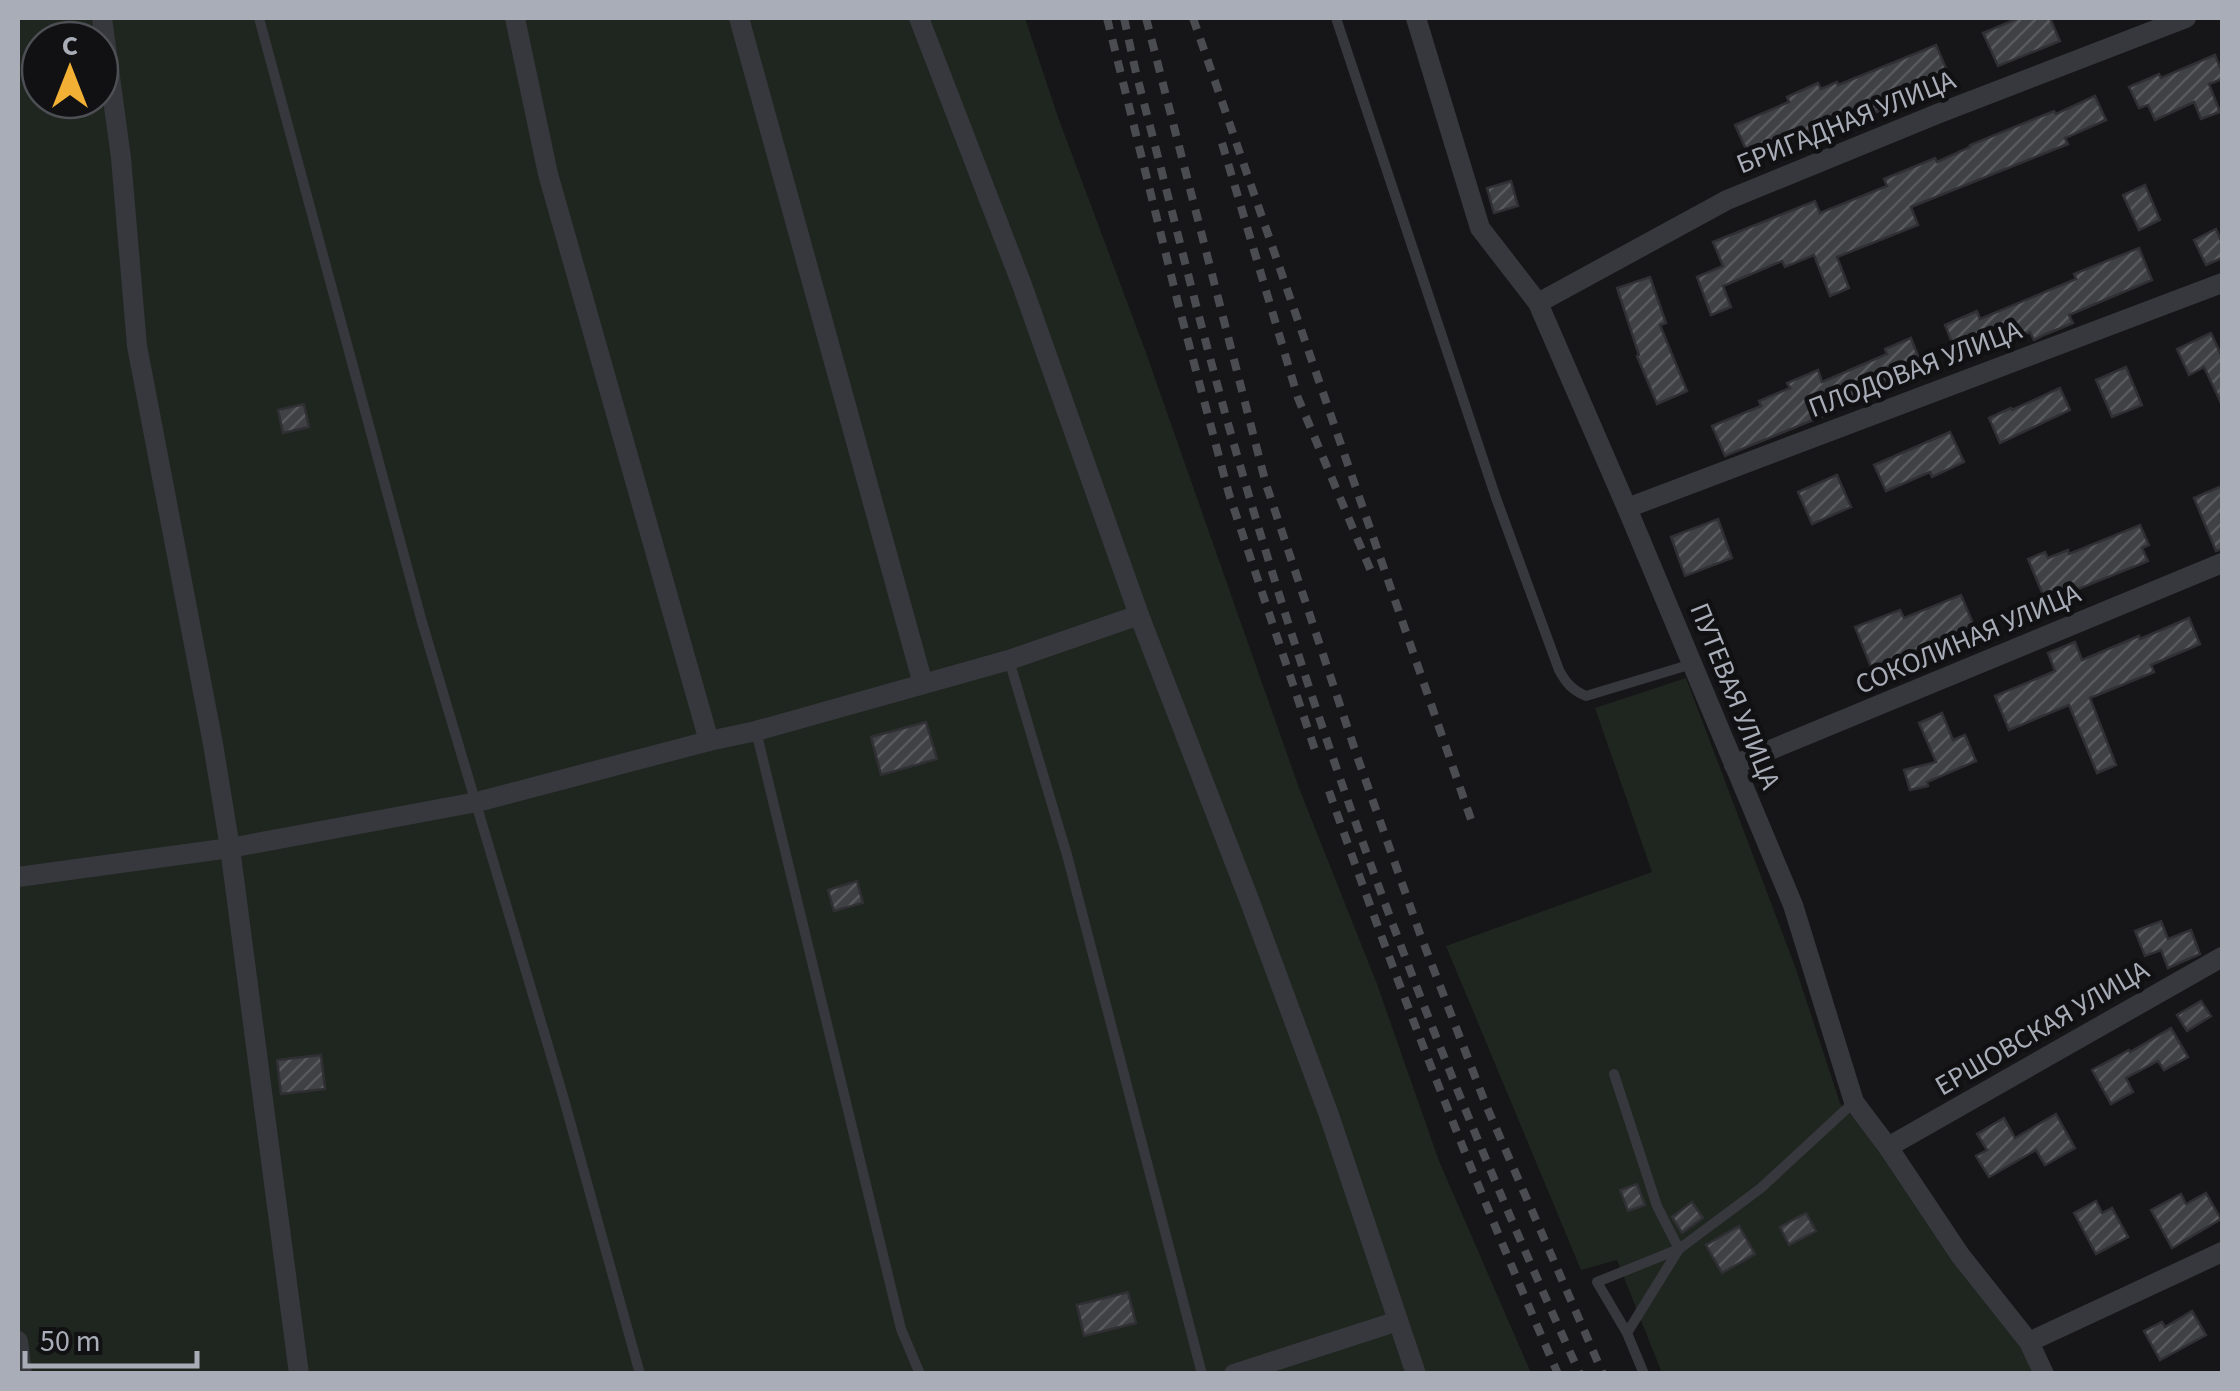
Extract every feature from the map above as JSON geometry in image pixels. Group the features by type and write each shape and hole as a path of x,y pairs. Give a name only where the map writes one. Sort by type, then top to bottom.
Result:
{"street":[{"path":"102,18 121,158 137,346 230,848 299,1374"},
{"path":"515,18 548,174 709,741"},
{"path":"739,18 923,684"},
{"path":"918,18 1022,285 1138,615 1329,1114 1416,1374"},
{"name":"ПУТЕВАЯ УЛИЦА","path":"1416,18 1480,228 1538,303 1694,664 1793,905 1854,1102 1960,1255 2029,1342 2044,1374"},
{"name":"БРИГАДНАЯ УЛИЦА","path":"1538,303 1727,200 2186,18"},
{"name":"ПЛОДОВАЯ УЛИЦА","path":"1626,508 2222,283"},
{"name":"СОКОЛИНАЯ УЛИЦА","path":"1734,765 2222,562"},
{"path":"18,877 230,848 478,802 756,731 1008,660 1138,615"},
{"name":"ЕРШОВСКАЯ УЛИЦА","path":"1888,1147 2222,958"},
{"path":"2029,1342 2222,1252"},
{"path":"1234,1374 1398,1322"},
{"path":"18,1342 22,1374"}],"lane":[{"path":"259,18 422,622 478,802 640,1374"},
{"path":"1336,18 1496,498 1558,670 1574,691 1586,696 1694,664"},
{"path":"1008,660 1067,855 1202,1374"},
{"path":"756,731 902,1329 920,1374"},
{"path":"1614,1074 1657,1206 1679,1249"},
{"path":"1644,1374 1597,1282 1679,1249 1761,1188 1854,1102"},
{"path":"1626,1333 1679,1249"}],"shaded area":[{"path":"18,18 1025,18 1299,788 1377,984 1439,1161 1531,1373 18,1373"},
{"path":"1686,678 1796,969 1840,1103 1878,1145 2019,1333 2037,1373 1662,1373 1617,1260 1581,1270 1446,946 1652,872 1595,708"}],"building":[{"path":"2019,18 2050,18 2060,41 1998,66 1983,33"},
{"path":"1936,45 1951,80 1858,120 1856,114 1750,158 1735,125 1789,102 1787,97 1818,83 1821,89 1837,82 1838,85"},
{"path":"2215,55 2222,79 2209,84 2220,112 2201,119 2194,102 2155,120 2148,105 2139,108 2129,87"},
{"path":"2095,96 2106,120 2065,138 2068,144 1911,207 1918,225 1837,257 1849,288 1830,296 1814,255 1785,267 1782,261 1723,286 1731,307 1711,315 1697,277 1723,266 1713,242 1815,201 1820,213 1887,186 1884,179 1935,158 1937,162"},
{"path":"1511,181 1518,206 1494,213 1487,188"},
{"path":"2145,185 2160,220 2139,230 2123,195"},
{"path":"2216,229 2222,243 2222,258 2206,265 2194,240"},
{"path":"2139,248 2152,280 2069,315 2073,323 2034,340 2030,332 2018,337 2017,333 1958,358 1945,325 1977,311 1980,319"},
{"path":"1650,277 1666,323 1660,325 1687,391 1657,404 1637,356 1617,288"},
{"path":"2211,333 2222,357 2222,405 2204,367 2189,375 2177,349"},
{"path":"1911,338 1922,366 1883,382 1885,386 1821,410 1823,416 1725,456 1712,426 1761,406 1759,401 1790,388 1787,383 1818,370 1822,382 1887,354 1885,349"},
{"path":"2126,367 2142,405 2112,417 2096,380"},
{"path":"2060,388 2070,410 2000,443 1989,418"},
{"path":"304,404 309,427 283,433 278,410"},
{"path":"1950,432 1964,462 1886,491 1874,465"},
{"path":"1837,475 1851,507 1812,524 1798,492"},
{"path":"2222,486 2222,549 2216,551 2194,498"},
{"path":"1718,519 1732,558 1685,576 1671,537"},
{"path":"2140,525 2149,545 2142,548 2148,561 2046,602 2028,559 2045,552 2048,558 2068,550 2069,554"},
{"path":"1961,595 1975,628 1871,667 1855,627 1900,610 1904,618"},
{"path":"2189,618 2200,644 2151,665 2154,672 2090,698 2116,765 2097,773 2069,705 2009,730 1995,696 2055,671 2048,653 2075,642 2082,660"},
{"path":"1942,713 1953,740 1965,735 1976,761 1927,782 1928,786 1910,790 1904,770 1936,762 1919,723"},
{"path":"926,722 937,759 881,775 871,737"},
{"path":"857,881 863,903 834,911 828,890"},
{"path":"2161,921 2168,939 2191,930 2200,954 2168,968 2161,950 2145,956 2135,931"},
{"path":"2201,1001 2211,1016 2187,1031 2177,1015"},
{"path":"2171,1028 2188,1057 2164,1070 2158,1061 2126,1078 2133,1092 2111,1104 2092,1070"},
{"path":"321,1055 325,1089 281,1094 277,1060"},
{"path":"2056,1114 2075,1148 2045,1165 2036,1150 1989,1177 1976,1156 1987,1150 1977,1134 2004,1118 2015,1138"},
{"path":"1637,1184 1645,1205 1628,1211 1620,1190"},
{"path":"2206,1193 2221,1219 2172,1248 2151,1210 2181,1194 2186,1204"},
{"path":"2096,1201 2102,1213 2112,1208 2128,1237 2096,1254 2074,1213"},
{"path":"1692,1202 1703,1218 1682,1233 1672,1217"},
{"path":"1806,1213 1816,1231 1789,1245 1780,1227"},
{"path":"1739,1226 1755,1254 1722,1273 1706,1245"},
{"path":"1128,1292 1136,1323 1084,1336 1077,1305"},
{"path":"2192,1311 2206,1335 2160,1360 2144,1331 2162,1322 2165,1327"}],"railway":[{"path":"1107,18 1229,494 1316,753"},
{"path":"1124,18 1232,437 1318,714 1441,1048 1580,1374"},
{"path":"1146,18 1266,484 1357,756 1486,1105 1603,1374"},
{"path":"1193,18 1474,828"},
{"path":"1222,143 1298,398 1373,576"},
{"path":"1329,791 1438,1084 1558,1374"}]}
